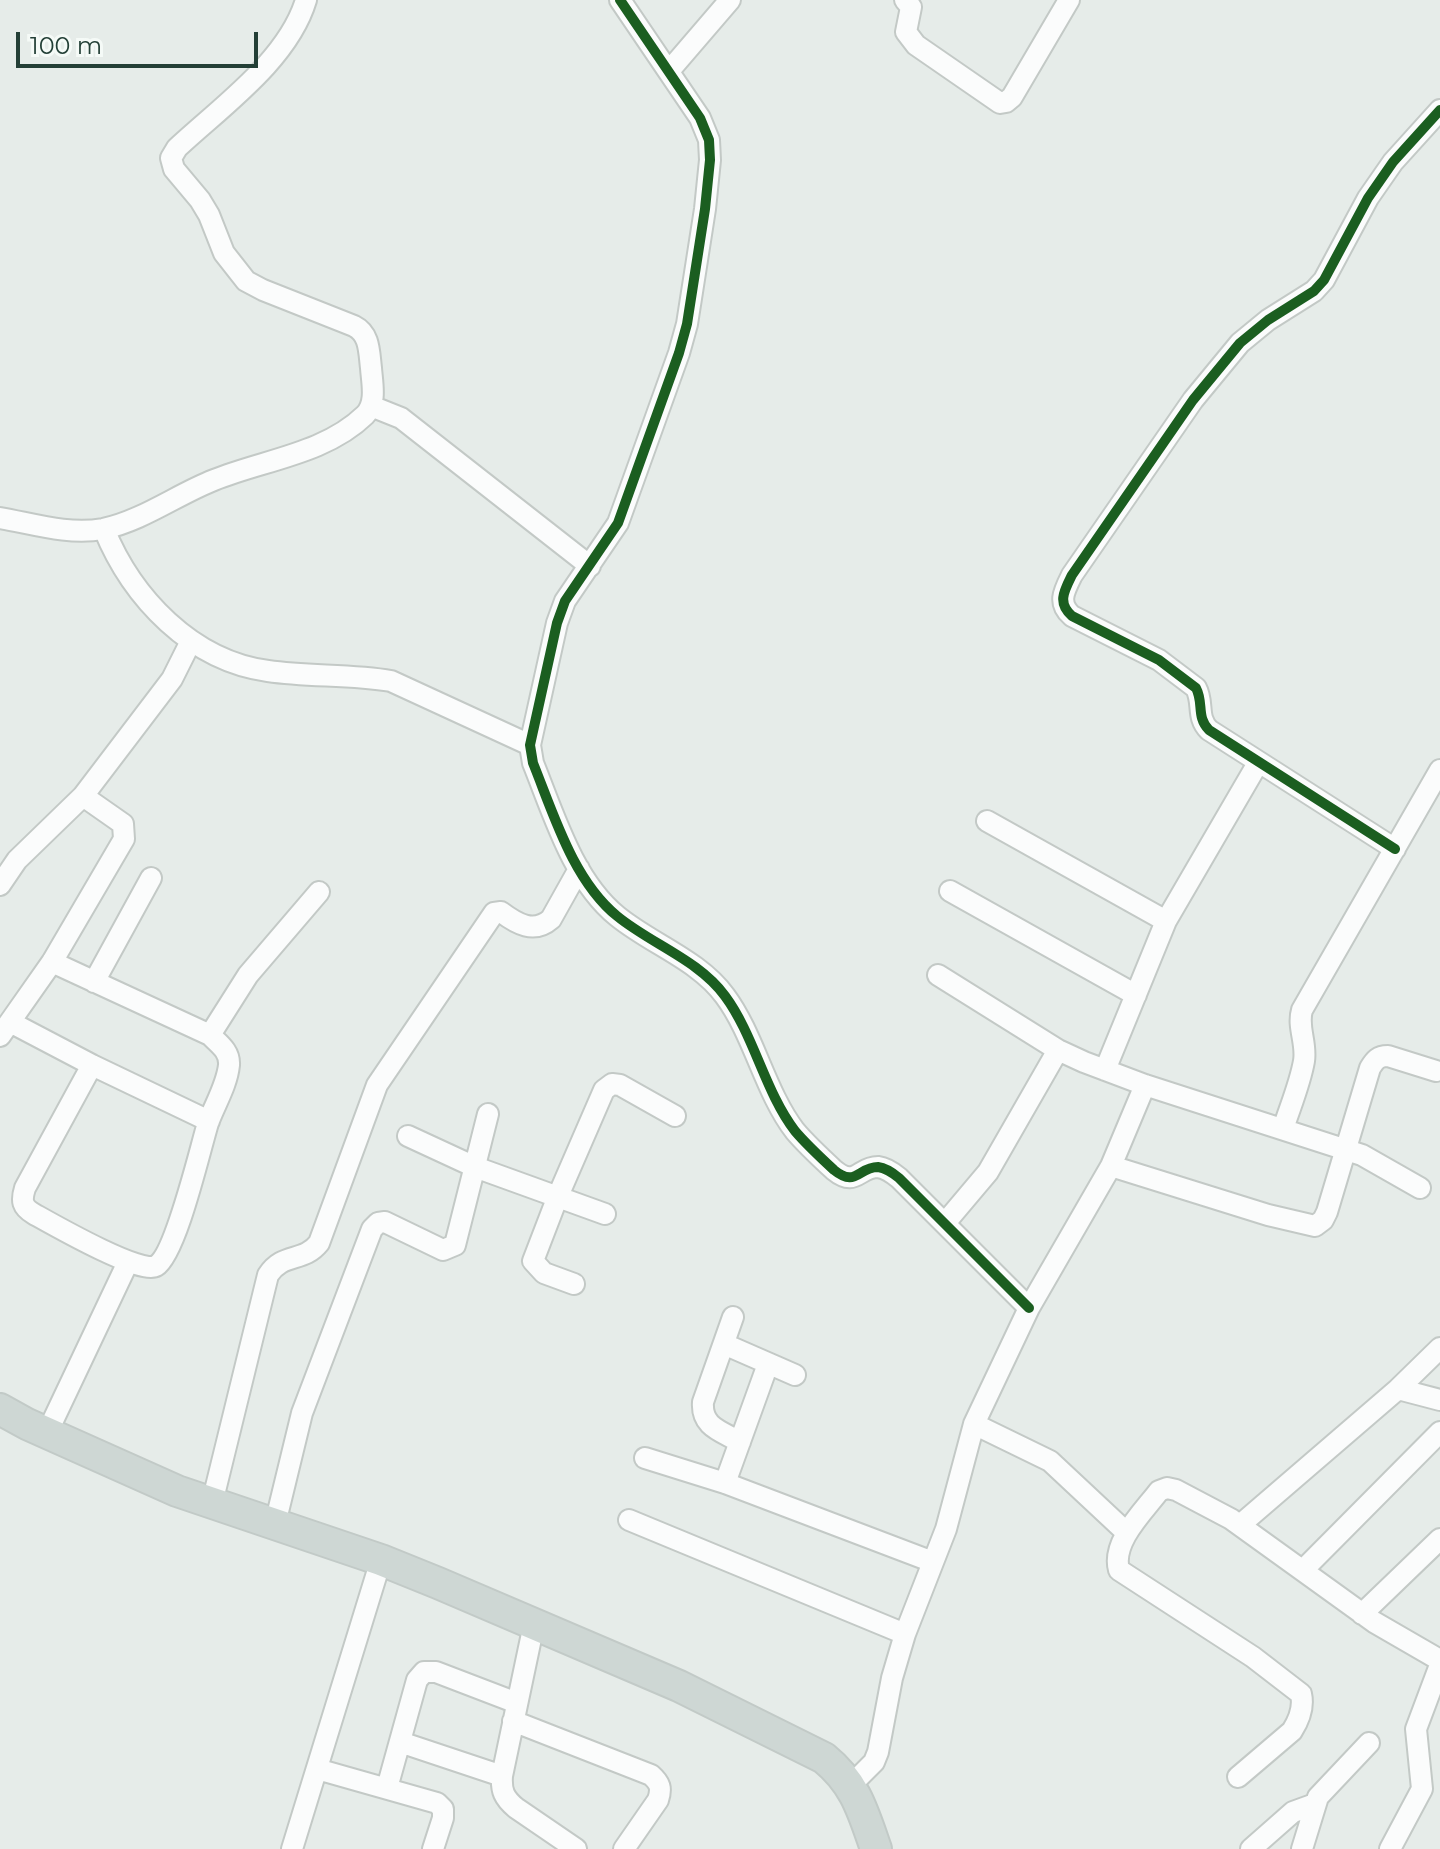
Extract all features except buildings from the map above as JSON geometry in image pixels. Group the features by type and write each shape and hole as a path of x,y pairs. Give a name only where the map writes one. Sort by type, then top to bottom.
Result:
{"main road":[{"path":"1,1410 159,1484 381,1560 534,1624 692,1692 824,1758 851,1785 876,1849"}],"street":[{"path":"0,518 66,530 104,529 219,477 294,455 335,435 371,406 368,344 363,333 354,326 246,281 224,253 209,215 174,169 171,158 177,148 280,52 293,32 306,0"},
{"path":"620,0 700,118 709,140 705,209 679,353 618,523 571,590 557,623 530,745 533,763 579,869 594,892 617,916 705,975 725,995 795,1130 835,1171 846,1178 855,1178 876,1167 899,1178 1029,1308"},
{"path":"669,71 730,0"},
{"path":"905,0 911,7 906,32 916,45 1000,103 1012,97 1069,0"},
{"path":"1395,849 1258,763 1204,725 1200,716 1199,694 1184,678 1159,660 1072,616 1065,610 1062,600 1065,589 1193,400 1240,343 1268,320 1314,291 1324,280 1368,198 1393,162 1440,110"},
{"path":"371,406 401,418 590,566"},
{"path":"104,529 130,580 169,623 218,658 269,671 391,681 530,745"},
{"path":"0,885 17,860 83,796 172,679 191,641"},
{"path":"1105,1070 1166,921 1258,763"},
{"path":"1283,1129 1304,1061 1304,1038 1299,1019 1302,1010 1440,770"},
{"path":"83,796 123,824 124,839 52,962 5,1029 92,1065 209,1121"},
{"path":"987,821 1166,921"},
{"path":"212,1503 268,1275 283,1260 312,1253 319,1243 377,1085 494,913 501,912 521,925 545,924 551,919 579,869"},
{"path":"94,982 151,878"},
{"path":"950,891 1136,995"},
{"path":"210,1035 248,975 319,892"},
{"path":"52,962 210,1035 228,1054 229,1064 181,1218 164,1257 156,1266 146,1268 128,1262 34,1214 25,1208 21,1200 92,1065"},
{"path":"938,975 1058,1050 1145,1085 1362,1155 1420,1188"},
{"path":"945,1223 988,1172 1058,1050"},
{"path":"1111,1166 1268,1215 1315,1226 1327,1212 1375,1060 1388,1056 1436,1071"},
{"path":"574,1284 544,1273 533,1261 599,1099 612,1084 620,1085 675,1116"},
{"path":"851,1785 874,1762 878,1752 892,1678 905,1634 946,1529 974,1424 1029,1308 1111,1166 1145,1085"},
{"path":"275,1524 302,1413 372,1229 378,1223 385,1222 443,1250 450,1249 458,1237 488,1114"},
{"path":"408,1136 475,1167 605,1214"},
{"path":"47,1433 128,1262"},
{"path":"733,1317 703,1402 702,1414 708,1423 740,1442"},
{"path":"724,1344 795,1375"},
{"path":"1240,1525 1398,1389 1440,1348"},
{"path":"725,1483 768,1364"},
{"path":"1398,1389 1440,1400"},
{"path":"974,1424 1050,1461 1127,1533"},
{"path":"1303,1570 1440,1432"},
{"path":"645,1458 725,1483 933,1562"},
{"path":"1238,1777 1292,1731 1298,1722 1301,1694 1253,1657 1119,1570 1118,1555 1127,1533 1159,1491 1167,1488 1240,1525 1362,1614 1438,1659 1440,1665 1416,1729 1422,1789 1390,1849"},
{"path":"629,1520 905,1634"},
{"path":"1362,1614 1440,1539"},
{"path":"292,1849 381,1560"},
{"path":"534,1624 501,1791 507,1800 576,1849"},
{"path":"387,1788 417,1680 424,1672 436,1672 651,1775 659,1782 661,1791 658,1800 624,1849"},
{"path":"400,1742 502,1776"},
{"path":"1302,1849 1322,1790 1369,1743"},
{"path":"317,1769 437,1803 443,1809 433,1849"},
{"path":"1251,1849 1293,1812 1315,1804"}],"cycle path":[{"path":"620,0 700,118 709,140 705,209 687,324 679,353 618,523 565,601 557,623 530,745 533,763 566,846 588,884 617,916 702,972 725,996 744,1028 775,1099 799,1136 841,1175 852,1177 878,1167 894,1174 1029,1308"},
{"path":"1395,849 1209,730 1203,720 1196,688 1159,660 1072,616 1063,597 1072,575 1193,400 1240,343 1268,320 1314,291 1324,280 1368,198 1393,162 1440,110"}]}
